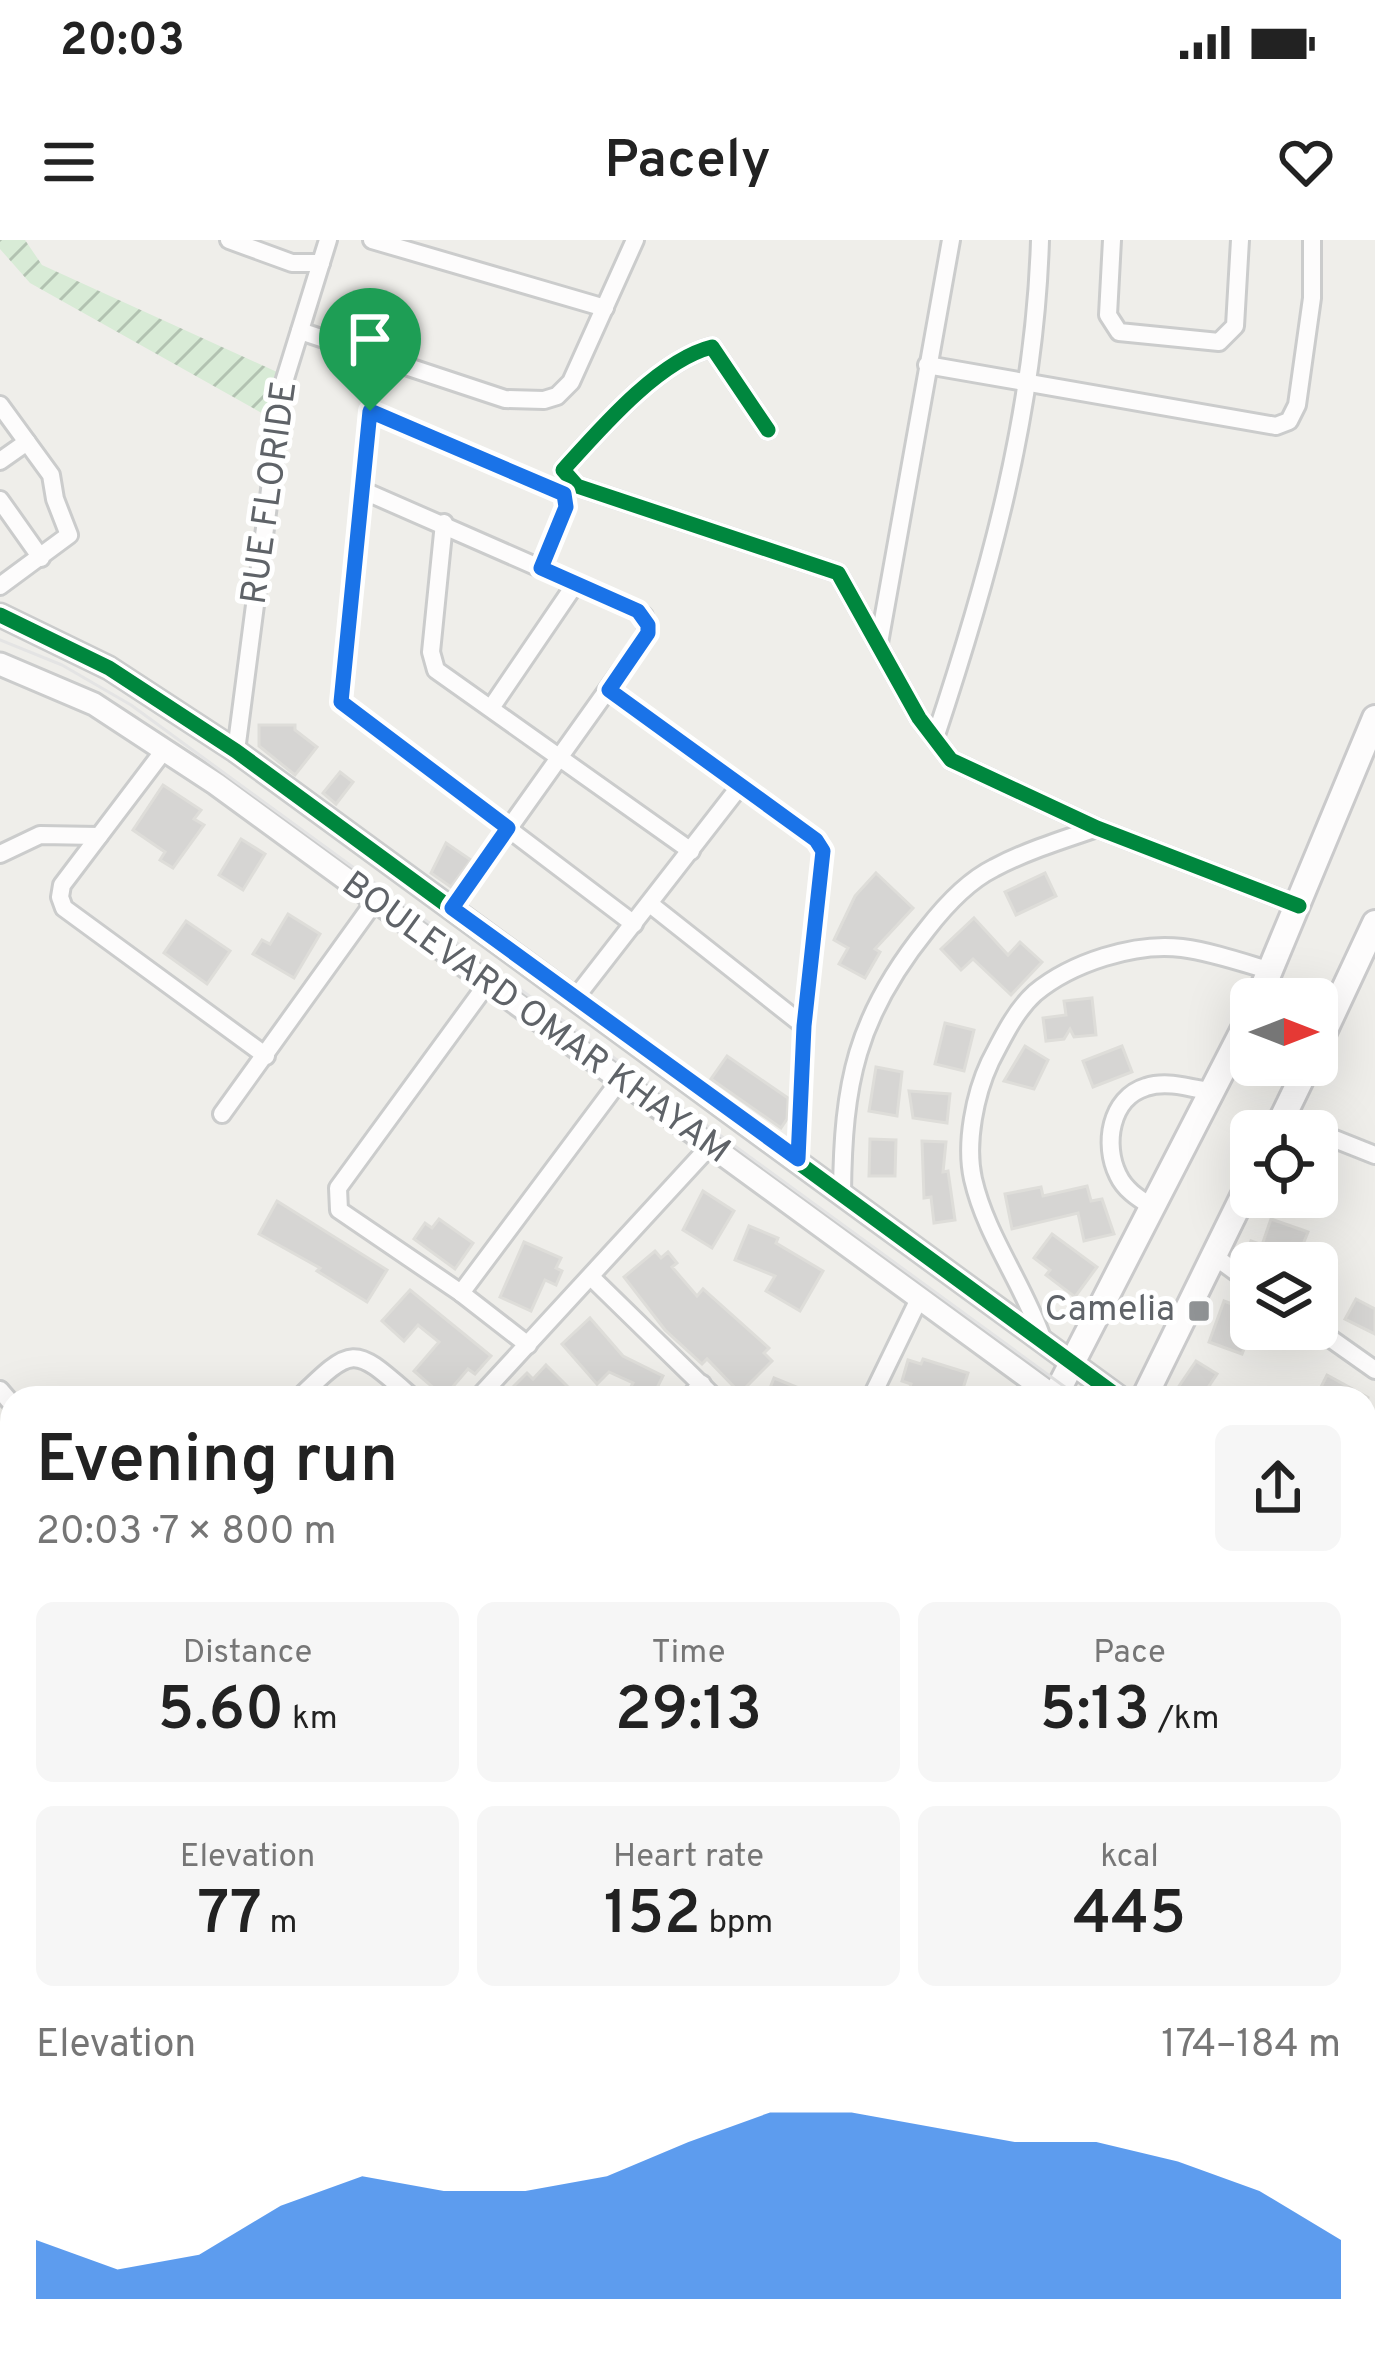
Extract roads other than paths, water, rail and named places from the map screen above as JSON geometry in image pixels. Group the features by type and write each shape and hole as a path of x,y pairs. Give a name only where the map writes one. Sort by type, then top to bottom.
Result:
{"main road":[{"path":"1267,978 1375,718"},
{"path":"1338,1004 1373,931"},
{"path":"1062,1386 1230,1056"},
{"path":"1150,1386 1232,1218"}],"street":[{"path":"229,240 254,253 292,263 321,263"},
{"name":"RUE FLORIDE","path":"236,751 284,382 328,240"},
{"path":"372,240 604,308"},
{"path":"300,331 506,399 557,396 571,382 635,240"},
{"path":"879,643 952,240"},
{"path":"935,738 980,601 1019,443 1040,240"},
{"path":"1112,240 1108,315 1119,332 1219,342 1235,326 1240,240"},
{"path":"927,364 1276,426 1289,421 1297,405 1312,298 1312,240"},
{"path":"768,430 712,346 686,353 597,431 562,470 578,486 838,573 919,718 951,760 1096,828 1299,906"},
{"path":"0,405 51,475 55,499 68,527 66,541 0,586"},
{"path":"541,568 566,507 564,494 370,411 341,702 634,924"},
{"path":"0,460 27,442"},
{"path":"362,490 638,611 648,625 648,633 609,690 452,908"},
{"path":"3,511 41,558"},
{"path":"444,524 432,662 436,670 691,851"},
{"path":"491,708 576,584"},
{"name":"BOULEVARD OMAR KHAYAM","path":"2,614 109,668 236,751 1104,1386"},
{"name":"BOULEVARD OMAR KHAYAM","path":"0,664 71,692 165,749 1038,1386"},
{"path":"609,690 816,840 823,851 804,1026 798,1159"},
{"path":"165,749 62,885 60,897 64,908 266,1057"},
{"path":"576,997 740,786"},
{"path":"842,1194 844,1120 853,1067 868,1018 899,963 943,909 990,869 1096,828"},
{"path":"0,854 40,835 99,836"},
{"path":"223,1114 375,901"},
{"path":"650,904 804,1026"},
{"path":"1042,1338 987,1223 972,1174 972,1130 982,1078 1005,1033 1035,994 1085,964 1133,951 1177,947 1270,970"},
{"path":"487,984 338,1188 335,1201 339,1210 528,1345"},
{"path":"461,1293 620,1080"},
{"path":"1152,1207 1127,1190 1117,1174 1110,1151 1119,1109 1132,1094 1148,1086 1212,1092"},
{"path":"1338,1140 1375,1154"},
{"path":"489,1386 709,1147"},
{"path":"1214,1256 1230,1267"},
{"path":"591,1277 694,1386"},
{"path":"878,1386 918,1301"},
{"path":"1338,1344 1375,1370"},
{"path":"310,1386 335,1362 354,1357 374,1364 399,1386"}],"tram line":[{"path":"0,640 62,665 131,705 1064,1386"}],"place":[{"name":"Camelia","path":"1199,1311"}]}
